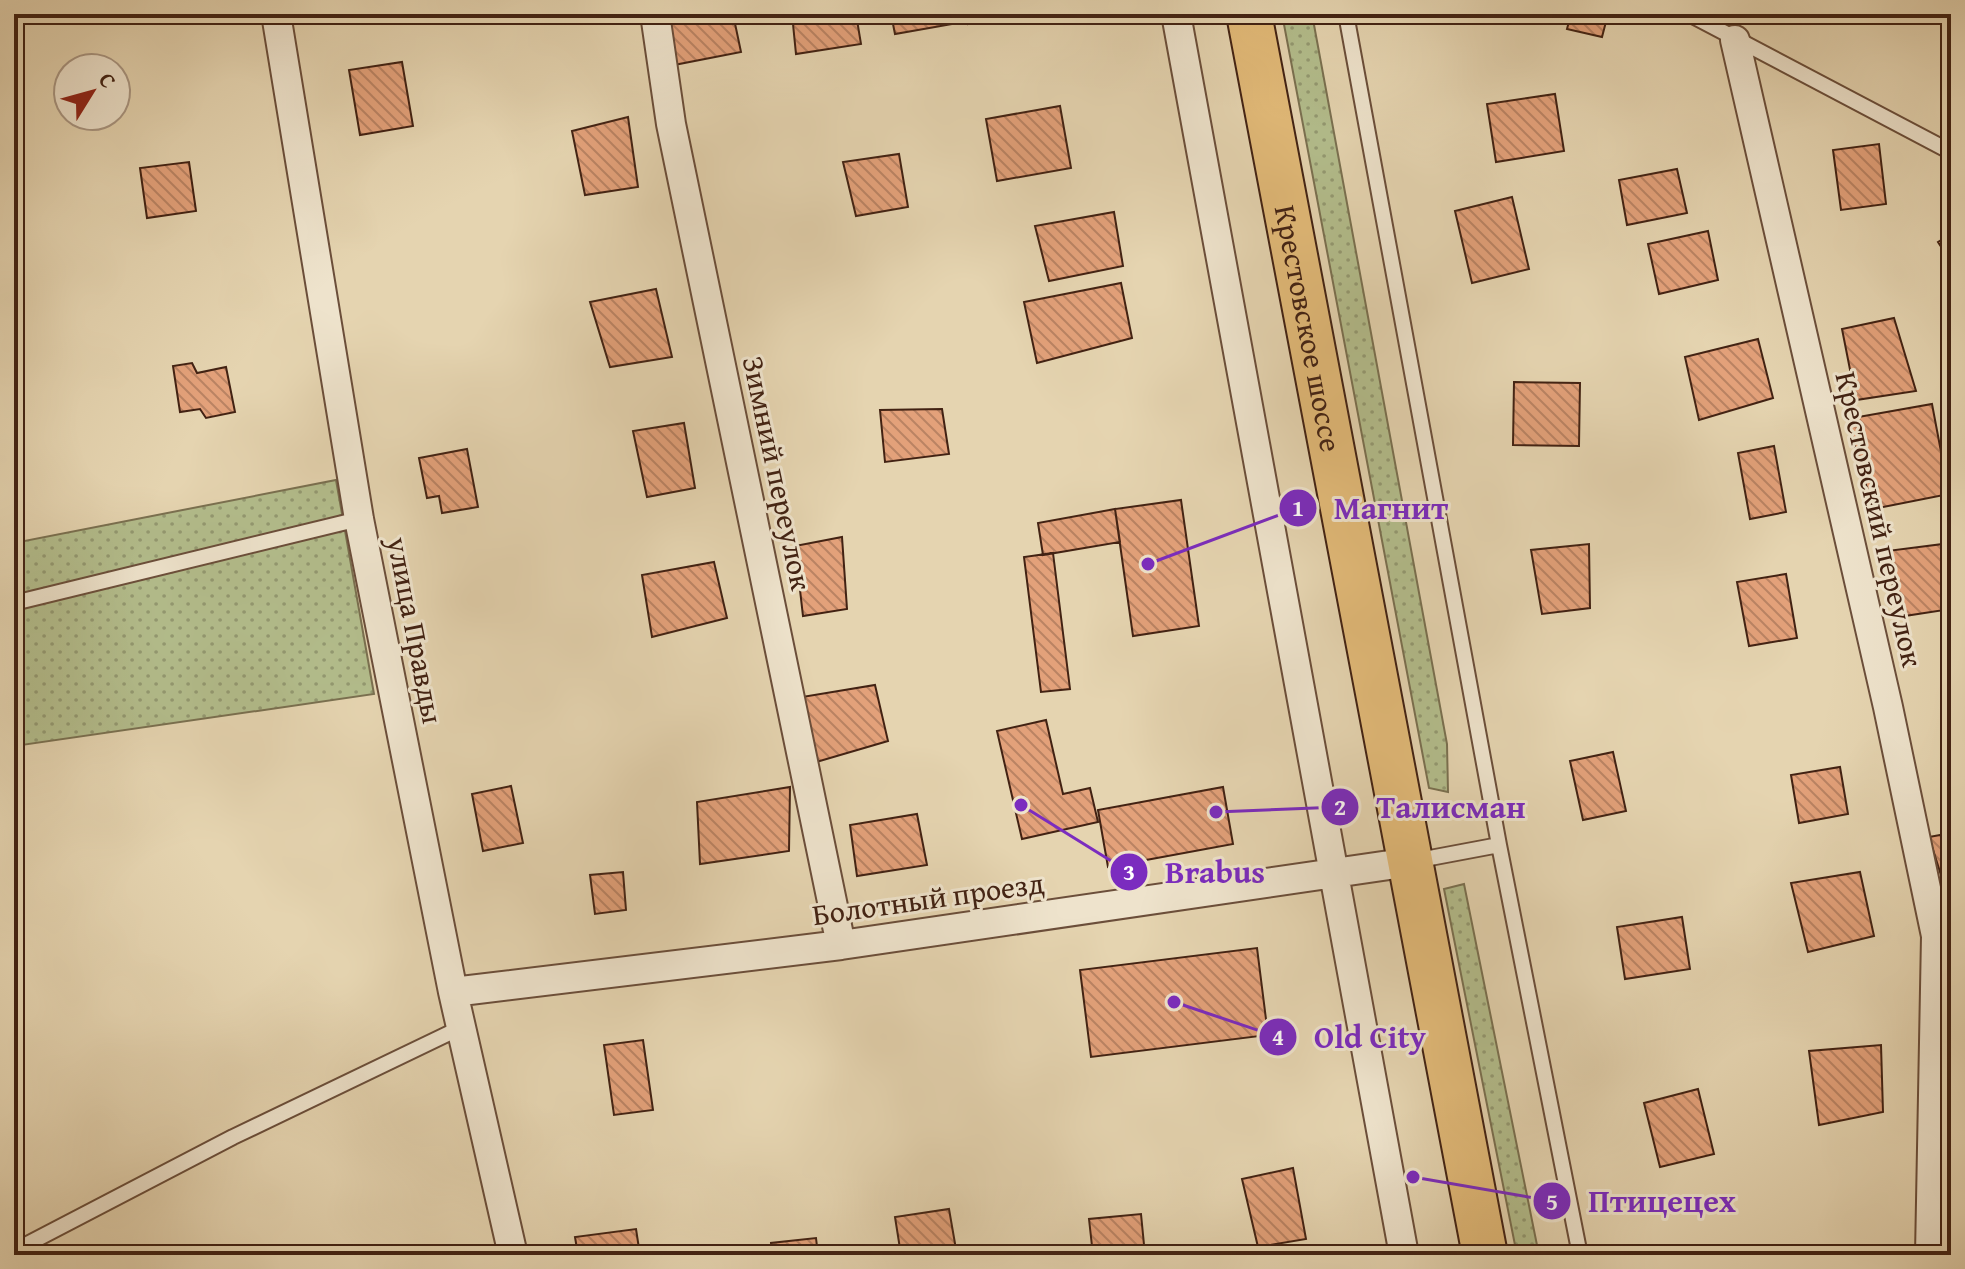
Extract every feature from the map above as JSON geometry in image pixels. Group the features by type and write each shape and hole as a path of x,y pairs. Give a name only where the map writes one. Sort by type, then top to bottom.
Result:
{"main road":[{"name":"Крестовское шоссе","path":"1249,14 1485,1255"}],"street":[{"name":"улица Правды","path":"276,14 359,519 453,992 513,1255"},
{"name":"Зимний переулок","path":"655,14 671,124 841,945"},
{"path":"1176,14 1404,1255"},
{"name":"Крестовский переулок","path":"1735,40 1888,707 1936,936 1930,1255"},
{"name":"Болотный проезд","path":"453,992 841,945 1333,876 1410,862"}],"lane":[{"path":"1346,14 1499,845 1580,1255"},
{"path":"1689,14 1951,152"},
{"path":"14,603 359,519"},
{"path":"1410,862 1499,845"},
{"path":"14,1251 233,1137 462,1027"}],"green space":[{"path":"1282,14 1312,14 1447,744 1448,792 1429,788"},
{"path":"336,480 374,694 22,745 14,708 14,543"},
{"path":"1464,884 1539,1255 1517,1255 1444,889"}],"building":[{"path":"693,14 733,14 741,52 674,65 665,20"},
{"path":"792,14 856,14 861,44 796,54"},
{"path":"891,14 957,14 958,23 895,34"},
{"path":"966,14 1023,14 968,24"},
{"path":"1441,14 1481,14 1442,21"},
{"path":"1571,14 1608,14 1602,37 1567,29"},
{"path":"402,62 413,126 360,135 349,70"},
{"path":"1555,94 1564,151 1496,162 1487,104"},
{"path":"1060,106 1071,168 997,181 986,119"},
{"path":"628,117 638,187 585,195 572,131"},
{"path":"1879,144 1886,204 1841,210 1833,150"},
{"path":"899,154 908,207 856,216 843,162"},
{"path":"189,162 196,211 147,218 140,168"},
{"path":"1677,169 1687,213 1627,225 1619,180"},
{"path":"1512,197 1529,269 1472,283 1455,211"},
{"path":"1114,212 1123,266 1049,281 1035,226"},
{"path":"1708,231 1718,280 1659,294 1648,244"},
{"path":"1951,234 1951,262 1938,242"},
{"path":"1121,283 1132,338 1037,363 1024,302"},
{"path":"656,289 672,357 610,367 590,302"},
{"path":"1894,318 1916,391 1856,400 1842,329"},
{"path":"1758,339 1773,398 1699,420 1685,357"},
{"path":"192,363 197,373 226,367 235,412 206,418 200,409 180,412 173,366"},
{"path":"1514,382 1580,383 1579,446 1513,445"},
{"path":"1932,404 1949,494 1873,509 1847,419"},
{"path":"942,409 949,454 885,462 880,410"},
{"path":"684,423 695,488 647,497 633,431"},
{"path":"1774,446 1786,512 1750,519 1738,453"},
{"path":"467,449 478,507 442,513 439,496 427,498 419,458"},
{"path":"1181,500 1199,626 1133,636 1115,509"},
{"path":"1115,509 1120,542 1043,555 1038,523"},
{"path":"842,537 847,609 803,616 795,546"},
{"path":"1951,543 1951,609 1898,617 1887,551"},
{"path":"1589,544 1590,608 1542,614 1531,550"},
{"path":"1053,553 1070,689 1041,692 1024,557"},
{"path":"714,562 727,618 652,637 642,575"},
{"path":"1786,574 1797,638 1749,646 1737,582"},
{"path":"875,685 888,741 813,763 802,697"},
{"path":"1046,720 1063,794 1090,788 1098,822 1022,839 997,731"},
{"path":"1613,752 1626,811 1583,820 1570,761"},
{"path":"1840,767 1848,814 1799,823 1791,775"},
{"path":"511,786 523,843 483,851 472,794"},
{"path":"790,787 789,851 700,864 697,802"},
{"path":"1223,787 1233,844 1108,867 1098,810"},
{"path":"917,814 927,865 857,876 850,825"},
{"path":"1951,833 1951,890 1946,891 1929,837"},
{"path":"623,872 626,910 595,914 590,875"},
{"path":"1860,872 1874,936 1808,952 1791,883"},
{"path":"1682,917 1690,969 1625,979 1617,927"},
{"path":"1257,948 1268,1035 1091,1057 1080,970"},
{"path":"643,1040 653,1110 614,1115 604,1045"},
{"path":"1881,1045 1883,1112 1819,1125 1809,1051"},
{"path":"1698,1089 1714,1154 1660,1167 1644,1103"},
{"path":"1293,1168 1306,1239 1258,1247 1242,1179"},
{"path":"949,1209 957,1255 901,1255 895,1217"},
{"path":"1141,1214 1145,1255 1093,1255 1089,1219"},
{"path":"636,1229 640,1255 578,1255 575,1237"},
{"path":"816,1238 818,1255 772,1255 771,1243"}],"place":[{"name":"Магнит","path":"1148,564"},
{"name":"Brabus","path":"1021,805"},
{"name":"Талисман","path":"1216,812"},
{"name":"Old City","path":"1174,1002"},
{"name":"Птицецех","path":"1413,1177"}]}
